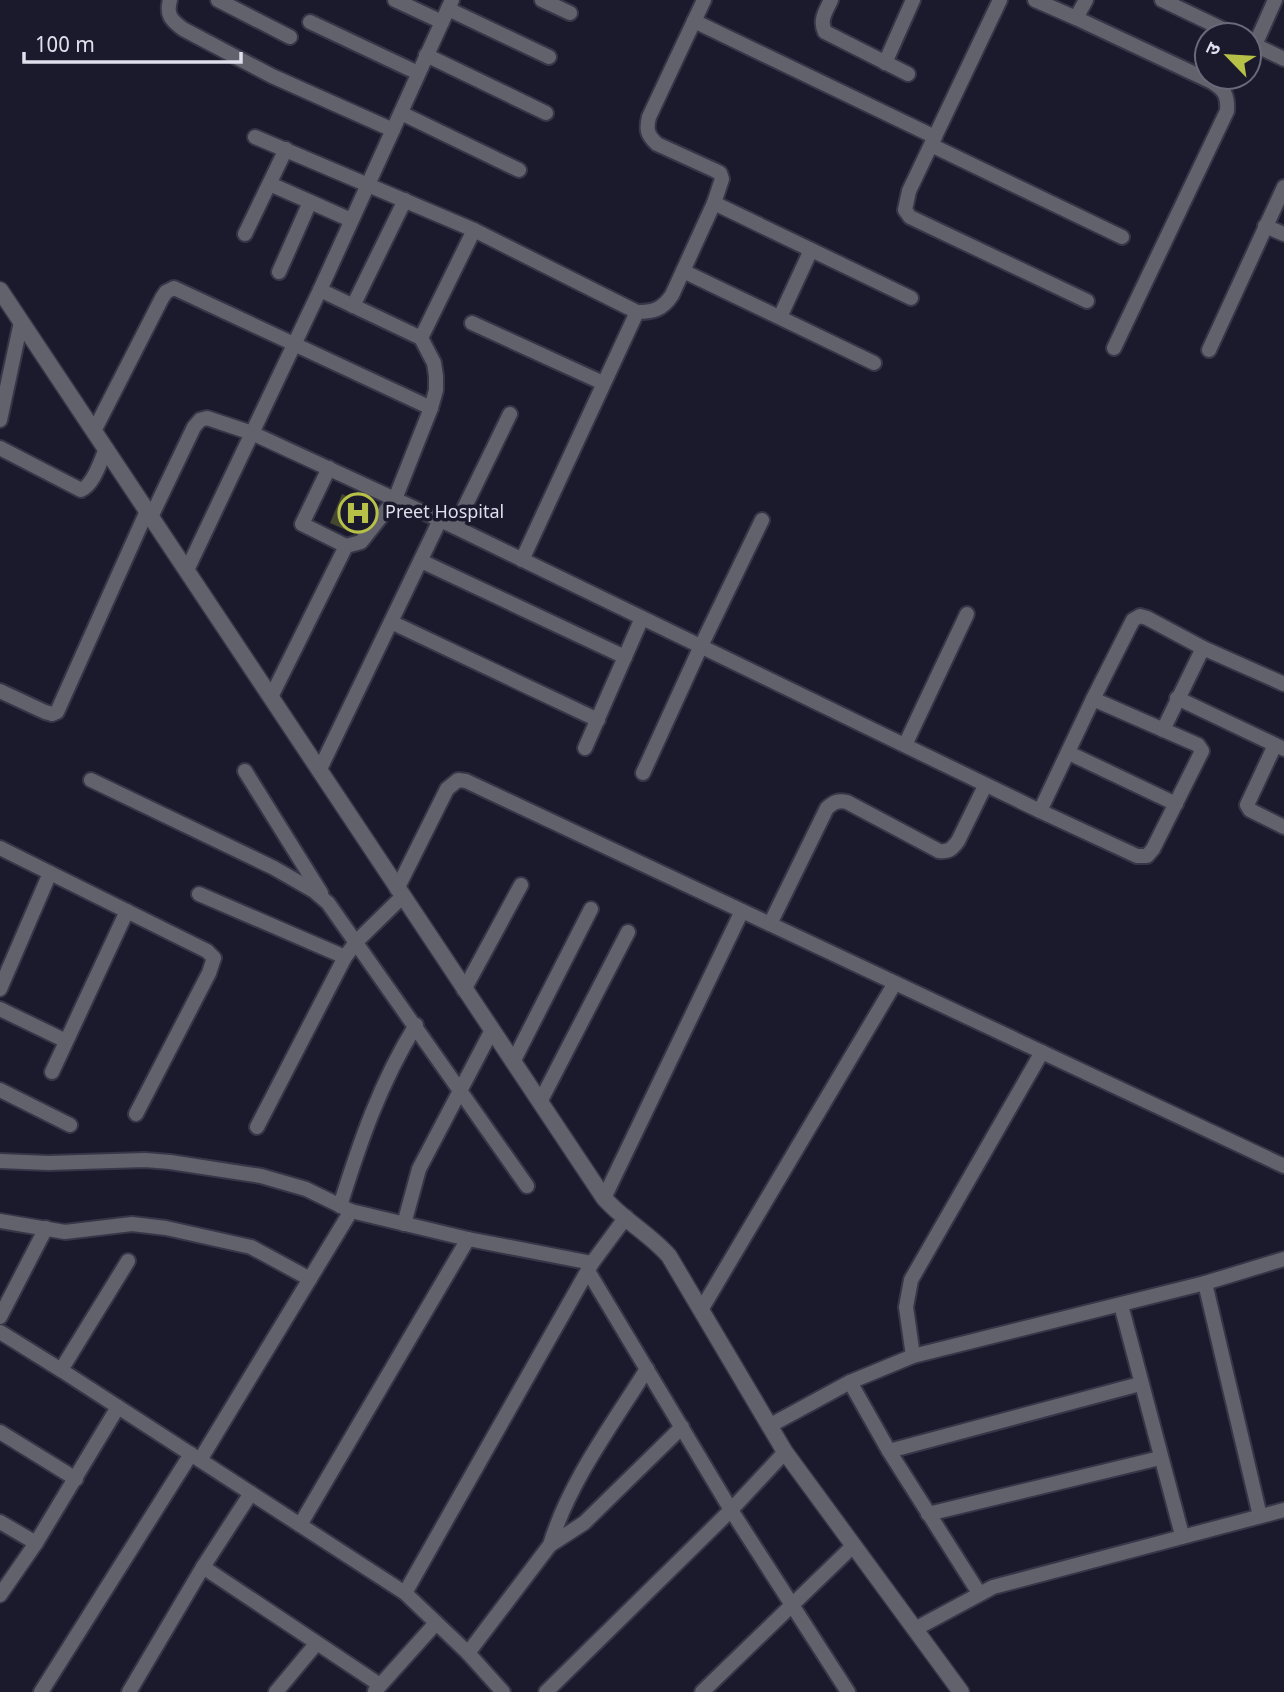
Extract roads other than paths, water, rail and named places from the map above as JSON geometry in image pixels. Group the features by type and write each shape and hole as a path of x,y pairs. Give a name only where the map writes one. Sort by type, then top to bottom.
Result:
{"street":[{"path":"170,0 170,18 183,29 272,76 393,130"},
{"path":"218,0 290,37"},
{"path":"395,0 447,10 549,57"},
{"path":"542,0 570,13"},
{"path":"255,137 474,230 636,312 652,312 666,304 714,203 722,179 720,173 657,144 646,128 704,0"},
{"path":"831,0 821,25 825,32 908,74"},
{"path":"886,63 913,0"},
{"path":"1000,0 905,201 905,210 910,217 1087,301"},
{"path":"1035,0 1212,82 1223,89 1228,99 1227,111 1114,348"},
{"path":"1076,18 1086,0"},
{"path":"1162,0 1206,21"},
{"path":"1263,22 1275,0"},
{"path":"187,570 295,344 447,10"},
{"path":"694,21 1122,237"},
{"path":"310,22 418,73"},
{"path":"1263,48 1284,59"},
{"path":"426,55 545,113"},
{"path":"401,113 519,170"},
{"path":"245,234 286,149"},
{"path":"270,184 351,220"},
{"path":"1209,351 1284,187"},
{"path":"353,306 405,200"},
{"path":"279,272 310,202"},
{"path":"714,203 911,298"},
{"path":"1265,226 1284,234"},
{"path":"421,338 474,230"},
{"path":"780,317 811,250"},
{"path":"683,271 874,363"},
{"path":"94,431 162,298 174,288 431,408"},
{"path":"320,290 421,338 434,363 436,376 436,390 431,408 395,499 361,542 346,546 303,524 329,468"},
{"path":"2,295 604,1198 657,1242 669,1256 785,1452 961,1692"},
{"path":"522,560 636,312"},
{"path":"0,416 21,322"},
{"path":"472,323 603,383"},
{"path":"455,527 510,414"},
{"path":"0,691 45,712 57,712 149,514 194,428 200,420 207,418 252,433 455,527 985,786 1141,858 1153,849 1202,751 1198,745 1093,699"},
{"path":"0,448 81,490 90,482 106,449"},
{"path":"319,771 440,520"},
{"path":"643,773 762,520"},
{"path":"271,697 346,546"},
{"path":"421,561 625,657"},
{"path":"905,745 967,614"},
{"path":"1040,811 1128,626 1140,616 1284,684"},
{"path":"585,748 642,618"},
{"path":"391,622 598,720"},
{"path":"1163,730 1203,648"},
{"path":"1177,698 1279,747 1247,805 1250,810 1284,827"},
{"path":"1069,753 1176,804"},
{"path":"245,771 328,903 527,1186"},
{"path":"91,780 274,868 298,881 328,903"},
{"path":"257,1127 345,957 400,893 447,789 458,780 466,781 1284,1166"},
{"path":"770,924 827,808 833,803 839,800 847,802 939,851 947,852 953,849 958,841 985,786"},
{"path":"0,848 207,951 214,958 209,974 136,1114"},
{"path":"0,989 50,873"},
{"path":"464,990 521,885"},
{"path":"198,894 345,957"},
{"path":"513,1062 591,909"},
{"path":"604,1198 742,911"},
{"path":"52,1072 127,912"},
{"path":"540,1102 628,932"},
{"path":"701,1310 895,983"},
{"path":"0,1009 66,1041"},
{"path":"41,1692 310,1279 345,1209 360,1140 377,1096 415,1025"},
{"path":"404,1224 419,1169 492,1030"},
{"path":"913,1356 906,1307 911,1280 1042,1052"},
{"path":"0,1090 70,1125"},
{"path":"0,1161 170,1162 278,1180 306,1189 345,1209 590,1267 731,1510 848,1692"},
{"path":"405,1593 590,1267 625,1217"},
{"path":"0,1221 78,1231 132,1224 166,1228 251,1247 310,1279"},
{"path":"0,1317 46,1228"},
{"path":"300,1525 468,1239"},
{"path":"769,1426 850,1382 913,1356 1121,1305 1284,1259"},
{"path":"61,1370 128,1261"},
{"path":"1205,1283 1260,1516"},
{"path":"1121,1305 1182,1535"},
{"path":"0,1332 405,1593 468,1653 503,1692"},
{"path":"550,1545 556,1525 575,1486 647,1369"},
{"path":"850,1382 889,1451 979,1593"},
{"path":"889,1451 1140,1384"},
{"path":"0,1595 36,1543 118,1407"},
{"path":"468,1653 550,1545 584,1523 682,1427"},
{"path":"0,1432 76,1479"},
{"path":"546,1692 731,1510 785,1452"},
{"path":"928,1514 1160,1458"},
{"path":"129,1692 203,1567 251,1493"},
{"path":"915,1629 979,1593 1005,1584 1284,1510"},
{"path":"0,1522 36,1543"},
{"path":"702,1692 718,1686 791,1606 853,1546"},
{"path":"203,1567 377,1688 436,1623"},
{"path":"276,1692 316,1644"}],"place":[{"name":"Preet Hospital","path":"358,513"}]}
